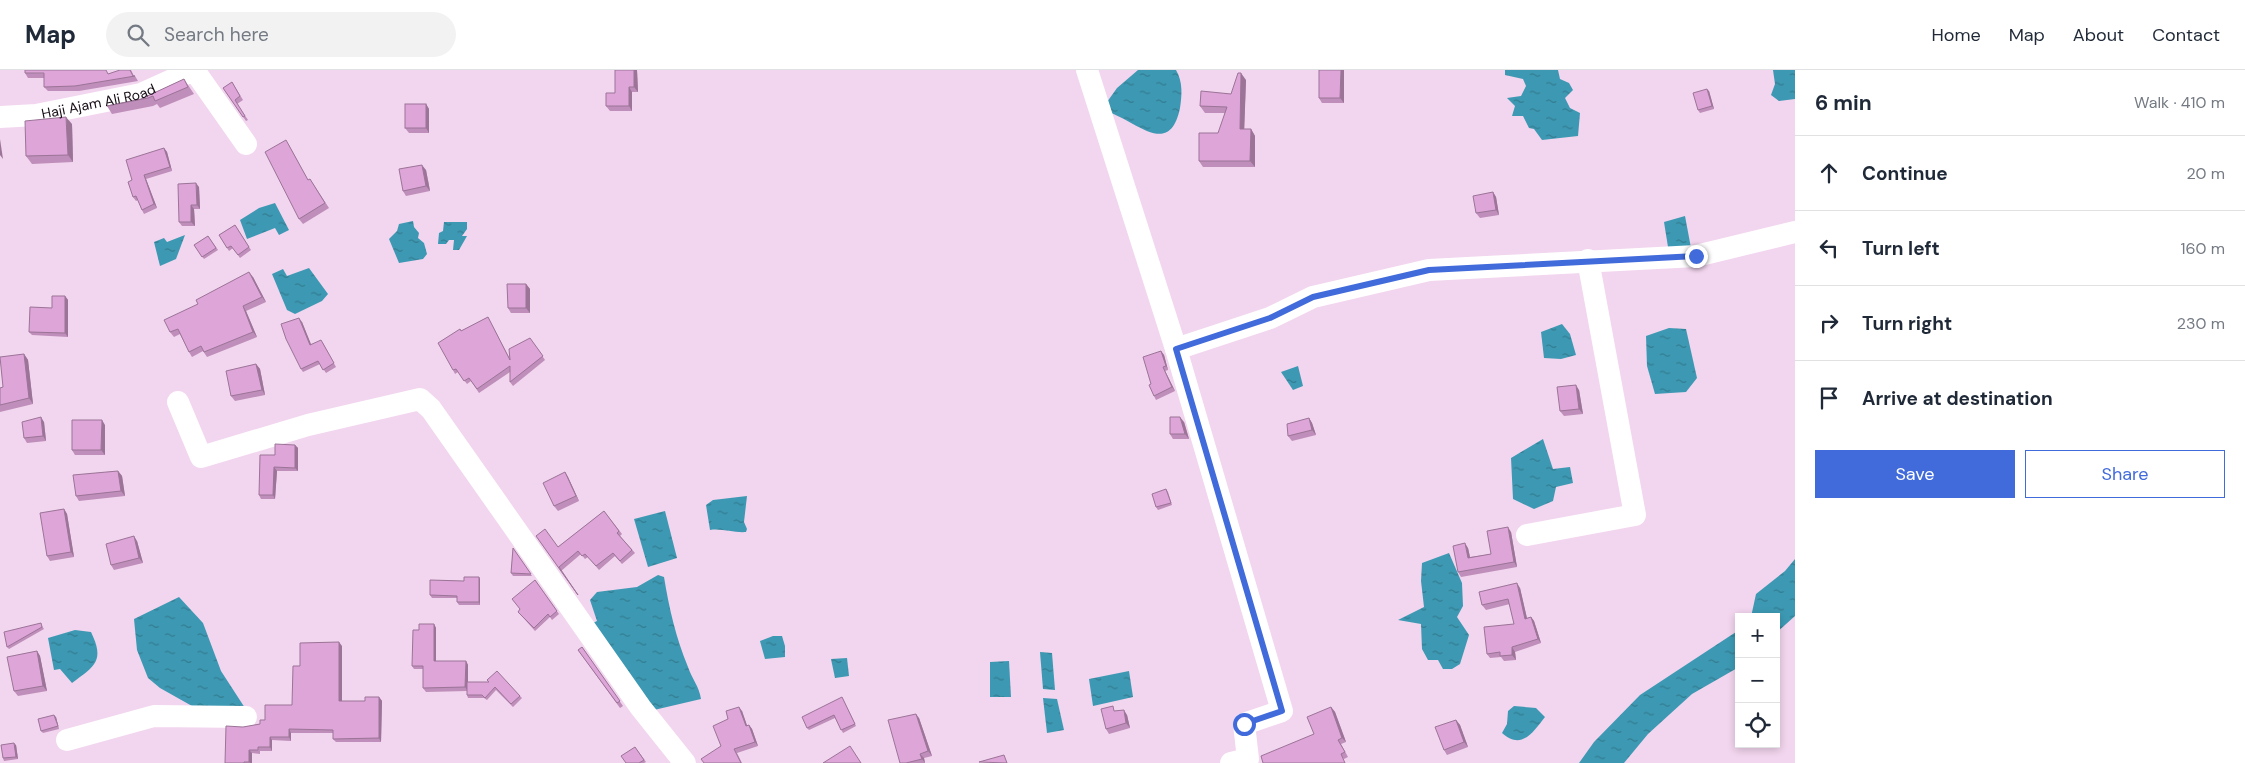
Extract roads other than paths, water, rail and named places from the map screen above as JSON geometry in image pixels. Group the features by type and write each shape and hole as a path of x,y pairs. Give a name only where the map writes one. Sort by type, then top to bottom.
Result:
{"street":[{"path":"194,70 246,144"},
{"name":"Haji Ajam Ali Road","path":"0,117 36,115 140,94 194,70"},
{"path":"1088,70 1176,349 1282,711 1244,724 1248,759 1231,763"},
{"path":"1176,349 1270,318 1313,297 1429,270 1588,260 1696,256 1795,232"},
{"path":"1527,535 1635,515 1588,260"},
{"path":"178,402 201,458 308,425 420,399 431,408 641,708 685,763"},
{"path":"67,740 154,716 246,717"}],"water":[{"path":"1138,70 1176,70 1181,84 1181,103 1175,123 1169,131 1161,134 1152,133 1111,113 1107,102 1117,88"},
{"path":"1505,70 1558,70 1560,79 1569,83 1573,90 1565,98 1570,108 1580,113 1578,136 1542,140 1534,129 1529,128 1523,116 1512,116 1515,106 1507,98 1521,96 1526,86 1523,79 1505,75"},
{"path":"1773,70 1795,70 1795,99 1779,101 1771,95 1775,84"},
{"path":"275,203 289,230 279,235 275,228 247,239 240,220 259,208"},
{"path":"1685,216 1691,248 1668,247 1664,222"},
{"path":"413,221 414,227 419,233 418,238 424,243 427,254 423,259 399,263 389,239 397,231 399,224"},
{"path":"444,222 467,222 467,229 462,236 467,236 459,250 453,250 454,240 449,240 446,244 438,244 439,233 443,231"},
{"path":"185,235 176,259 160,266 154,242 164,238 167,242"},
{"path":"309,268 328,294 322,301 295,314 287,310 272,274 283,269 287,276"},
{"path":"1562,324 1570,334 1576,355 1561,359 1544,358 1541,332"},
{"path":"1669,328 1686,329 1697,378 1686,392 1655,394 1647,366 1646,336"},
{"path":"1298,366 1303,386 1293,390 1281,372"},
{"path":"1543,439 1553,469 1570,467 1573,483 1556,487 1553,501 1534,509 1513,499 1511,458"},
{"path":"747,496 744,522 747,529 746,532 710,530 706,505 713,500"},
{"path":"665,511 677,558 648,567 634,519"},
{"path":"1449,553 1462,583 1463,606 1457,617 1469,635 1460,664 1452,669 1443,669 1438,660 1428,660 1422,649 1421,624 1398,620 1424,607 1421,581 1422,563"},
{"path":"1795,559 1795,616 1780,629 1780,613 1752,613 1756,594 1785,571"},
{"path":"658,575 664,577 676,634 701,699 654,710 591,624 597,621 590,600 597,592 637,587"},
{"path":"179,597 203,623 221,671 245,708 192,706 160,688 148,678 137,650 134,619"},
{"path":"75,630 91,632 97,656 92,667 72,683 60,669 54,670 48,638"},
{"path":"1735,633 1735,669 1692,694 1648,734 1624,763 1579,763 1594,742 1640,695"},
{"path":"773,636 782,636 785,646 785,657 765,659 760,641"},
{"path":"1040,652 1052,653 1055,690 1043,689"},
{"path":"847,658 849,676 835,678 831,659"},
{"path":"1009,661 1011,697 990,697 990,662"},
{"path":"1129,671 1133,697 1093,706 1089,679"},
{"path":"1043,698 1057,699 1064,730 1047,733"},
{"path":"1514,706 1536,708 1545,717 1532,733 1521,740 1509,738 1502,733 1507,724 1508,711"}]}
